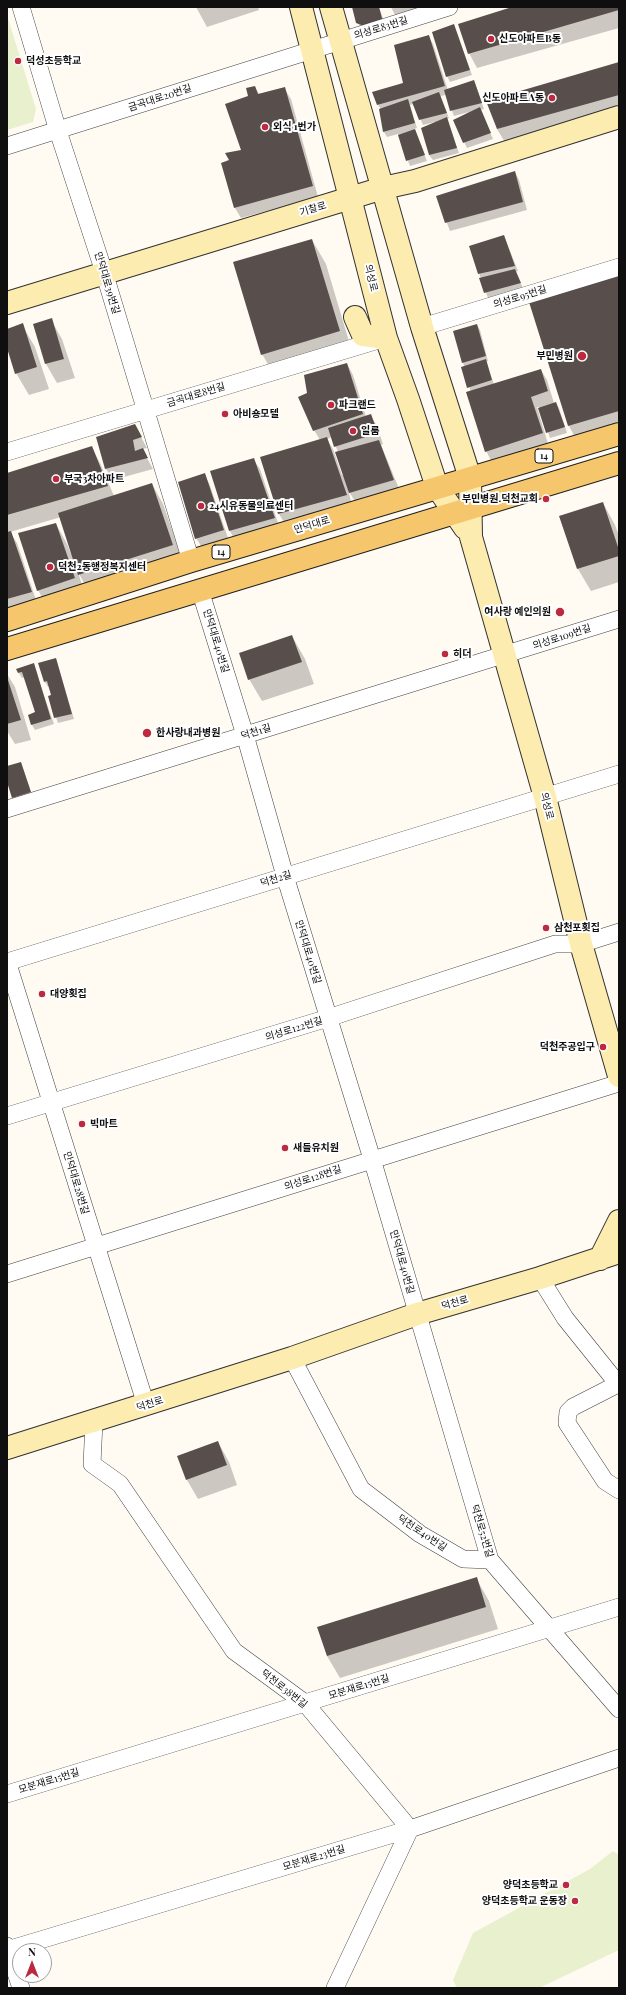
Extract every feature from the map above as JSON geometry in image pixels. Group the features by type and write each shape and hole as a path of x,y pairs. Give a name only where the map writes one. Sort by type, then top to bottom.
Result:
{"main road":[{"name":"의성로","path":"301,7 386,338 437,488 463,512 471,537 545,797 581,944 619,1076"},
{"path":"332,7 383,188 431,386 442,392 470,478 463,512"},
{"name":"기찰로","path":"7,303 104,272 383,188 415,181 619,117"},
{"path":"355,317 363,335 386,338"},
{"path":"408,399 421,417 433,422 441,414 442,392"},
{"name":"만덕대로","path":"7,620 192,561 619,434"},
{"path":"7,649 463,512 619,463"},
{"path":"609,1256 619,1221"},
{"name":"덕천로","path":"7,1448 94,1422 292,1358 417,1314 609,1256"}],"street":[{"name":"만덕대로39번길","path":"21,7 58,131 104,272 192,561"},
{"name":"의성로83번길","path":"313,49 449,7"},
{"name":"금곡대로20번길","path":"7,146 313,49"},
{"name":"의성로95번길","path":"420,337 619,267"},
{"name":"금곡대로8번길","path":"7,452 386,338"},
{"name":"만덕대로40번길","path":"200,590 245,735 285,876 372,1159 417,1314"},
{"name":"의성로109번길","path":"504,655 619,619"},
{"name":"덕천1길","path":"7,809 504,655"},
{"name":"덕천2길","path":"7,961 619,774"},
{"name":"의성로122번길","path":"7,1116 328,1018 555,944 581,944 619,932"},
{"name":"만덕대로28번길","path":"7,961 146,1405"},
{"name":"의성로128번길","path":"7,1274 619,1083"},
{"path":"540,1278 565,1318 618,1384 573,1407 568,1412 567,1423 605,1481 619,1490"},
{"name":"덕천로52번길","path":"417,1314 490,1560 619,1709"},
{"name":"덕천로40번길","path":"292,1358 361,1489 420,1534 463,1559 490,1560"},
{"name":"덕천로38번길","path":"94,1422 92,1464 120,1484 234,1651 305,1703 410,1829"},
{"name":"모분재로15번길","path":"7,1794 551,1630 619,1608"},
{"name":"모분재로23번길","path":"7,1949 410,1829 619,1758"},
{"path":"335,1988 410,1829"},
{"path":"7,1949 21,1988"}],"green space":[{"name":"덕성초등학교","path":"7,15 36,109 33,122 7,130"},
{"name":"양덕초등학교 운동장","path":"613,1851 619,1855 619,1950 539,1988 457,1988 453,1980 473,1933 590,1869"}],"building":[{"path":"352,7 379,7 383,22 367,27 356,23"},
{"name":"신도아파트B동","path":"512,7 619,7 619,10 468,54 458,24"},
{"path":"454,24 470,70 446,77 432,32"},
{"path":"429,35 445,86 377,105 372,92 403,83 394,45"},
{"name":"신도아파트A동","path":"619,62 619,95 497,129 486,101"},
{"path":"474,80 482,103 450,111 444,90"},
{"name":"외식 1번가","path":"255,86 258,94 285,87 313,186 234,208 221,163 229,160 225,153 241,150 225,104 248,96 246,88"},
{"path":"439,92 447,113 419,120 412,102"},
{"path":"408,99 415,123 383,132 379,109"},
{"path":"480,107 491,133 463,143 453,120"},
{"path":"447,117 457,148 429,155 421,128"},
{"path":"415,129 425,155 406,161 398,135"},
{"path":"515,171 523,202 445,223 436,196"},
{"path":"504,235 515,266 478,274 469,246"},
{"path":"312,239 340,331 261,355 233,262"},
{"path":"515,269 521,283 484,293 479,278"},
{"name":"부민병원","path":"619,274 619,411 568,426 529,302"},
{"path":"52,318 64,359 45,364 33,324"},
{"path":"23,323 37,367 15,374 7,348 7,329"},
{"path":"477,324 486,356 462,363 453,331"},
{"path":"486,359 492,380 467,388 461,367"},
{"name":"파크랜드","path":"347,363 363,414 313,431 298,397 307,393 304,375"},
{"path":"541,369 548,391 531,397 543,433 485,452 466,392"},
{"path":"556,402 565,427 546,433 538,408"},
{"name":"일룸","path":"371,414 378,433 334,447 328,428"},
{"path":"135,424 142,437 133,440 135,451 143,448 148,458 105,469 96,437"},
{"path":"327,437 347,495 278,514 260,457"},
{"path":"379,440 394,480 349,493 335,452"},
{"name":"부국3차아파트","path":"92,446 108,486 7,515 7,473"},
{"path":"254,458 275,518 229,531 210,471"},
{"name":"24시유동물의료센터","path":"205,473 224,530 195,539 178,482"},
{"path":"152,483 173,545 78,575 58,513"},
{"path":"603,502 619,550 619,556 577,569 559,516"},
{"path":"56,523 75,578 37,591 18,533"},
{"path":"11,531 32,592 7,599 7,532"},
{"path":"292,635 302,662 248,680 239,653"},
{"path":"56,658 72,714 54,718 48,696 51,695 47,681 44,682 38,663"},
{"path":"34,663 51,719 31,725 28,715 35,712 22,672 18,673 16,669"},
{"path":"7,677 21,720 7,724"},
{"path":"21,762 31,792 12,798 7,782 7,766"},
{"path":"218,1441 227,1465 186,1480 177,1456"},
{"path":"477,1577 486,1607 327,1656 317,1627"}],"place":[{"name":"신도아파트B동","path":"491,39"},
{"name":"덕성초등학교","path":"18,61"},
{"name":"신도아파트A동","path":"552,98"},
{"name":"외식 1번가","path":"265,127"},
{"name":"부민병원","path":"582,356"},
{"name":"파크랜드","path":"331,405"},
{"name":"아비숑모텔","path":"225,414"},
{"name":"일룸","path":"353,431"},
{"name":"부국3차아파트","path":"56,479"},
{"name":"부민병원.덕천교회","path":"546,499"},
{"name":"24시유동물의료센터","path":"201,506"},
{"name":"덕천2동행정복지센터","path":"50,567"},
{"name":"여사랑 예인의원","path":"560,612"},
{"name":"히더","path":"445,654"},
{"name":"한사랑내과병원","path":"147,733"},
{"name":"삼천포횟집","path":"546,928"},
{"name":"대양횟집","path":"42,994"},
{"name":"덕천주공입구","path":"603,1047"},
{"name":"빅마트","path":"82,1124"},
{"name":"새들유치원","path":"285,1148"},
{"name":"양덕초등학교","path":"566,1885"},
{"name":"양덕초등학교 운동장","path":"575,1901"}]}
